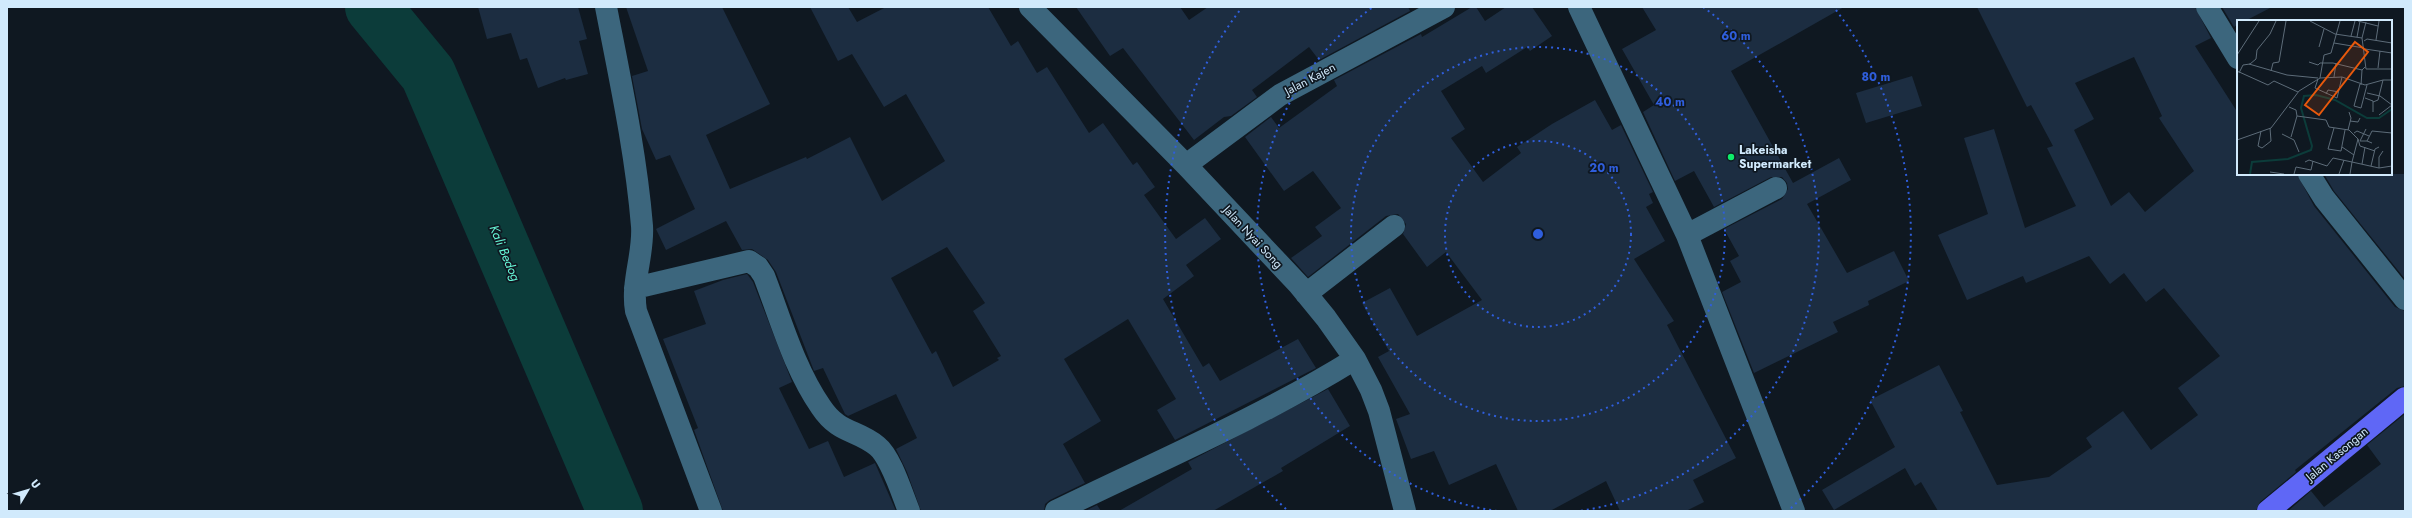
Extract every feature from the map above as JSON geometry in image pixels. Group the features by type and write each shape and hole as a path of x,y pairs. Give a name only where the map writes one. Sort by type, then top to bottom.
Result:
{"main road":[{"name":"Jalan Kasongan","path":"2268,511 2405,398"}],"street":[{"path":"606,7 626,109 642,228 634,299 636,311 711,511"},
{"name":"Jalan Nyai Song","path":"1030,7 1186,165 1306,294 1355,359 1379,411 1405,511"},
{"name":"Jalan Kajen","path":"1186,165 1280,95 1444,7"},
{"path":"1579,7 1686,235 1794,511"},
{"path":"2207,7 2237,56"},
{"path":"2310,175 2324,198 2405,299"},
{"path":"1686,235 1776,188"},
{"path":"1306,294 1394,226"},
{"path":"635,288 750,261 758,267 764,276 799,367 821,407 842,429 870,441 884,453 909,511"},
{"path":"1056,511 1213,435 1321,380 1355,359"}],"building":[{"path":"478,7 578,7 587,39 579,41 588,74 566,80 565,78 538,88 527,58 520,60 511,33 487,39"},
{"path":"626,7 722,7 770,104 706,135 730,189 806,157 807,159 850,137 882,201 945,161 906,94 884,107 852,54 838,61 810,7 848,7 857,22 886,7 988,7 1011,46 1018,41 1037,73 1047,67 1089,133 1103,123 1133,165 1137,162 1155,187 1144,195 1176,239 1205,218 1221,239 1186,265 1194,276 1163,299 1203,367 1209,363 1220,381 1298,339 1316,368 1175,440 1157,410 1176,399 1128,319 1064,359 1101,421 1063,444 1085,483 1050,500 1045,504 1044,511 921,511 907,472 896,449 917,438 896,394 848,416 845,414 823,368 814,371 776,272 768,260 752,249 742,250 726,221 666,250 656,229 695,209 670,155 656,160 642,129 632,76 648,71","holes":["947,247 985,303 973,311 1001,356 997,358 999,360 953,387 936,351 932,354 891,278"]},
{"path":"1076,7 1180,7 1189,20 1208,7 1408,7 1410,11 1319,60 1309,47 1252,90 1257,97 1231,116 1224,117 1194,140 1123,48 1110,56"},
{"path":"1472,7 1476,7 1485,21 1506,7 1532,7 1552,36 1530,51 1527,47 1486,73 1482,66 1441,91 1465,129 1451,138 1483,182 1521,153 1517,147 1552,124 1595,100 1612,130 1621,125 1653,192 1649,194 1653,203 1646,207 1665,241 1634,259 1674,321 1667,325 1736,458 1693,480 1704,502 1686,511 1620,511 1606,481 1550,511 1518,511 1496,464 1449,485 1434,451 1411,459 1396,419 1410,414 1378,357 1389,351 1362,303 1390,288 1417,336 1482,300 1446,252 1427,267 1403,234 1406,224 1398,214 1386,216 1308,277 1291,258 1322,236 1315,227 1341,208 1313,171 1284,191 1245,137 1271,117 1279,128 1337,86 1334,80 1421,34 1422,37"},
{"path":"1642,7 1844,7 1731,71 1793,183 1839,158 1851,180 1807,204 1847,273 1894,251 1909,281 1868,301 1869,305 1833,322 1838,332 1754,373 1722,292 1741,282 1730,261 1739,256 1724,229 1782,199 1788,189 1787,183 1782,177 1771,177 1714,207 1694,171 1675,181 1643,112 1654,105 1622,49 1656,30"},
{"path":"1977,7 2195,7 2211,38 2195,46 2237,111 2237,175 2298,175 2314,206 2395,307 2405,311 2405,386 2397,388 2295,470 2296,472 2260,502 2256,511 1938,511 1921,482 1915,486 1905,468 1834,510 1822,490 1895,447 1870,400 1939,365 1963,411 1960,412 1997,485 2049,477 2092,447 2086,438 2123,411 2151,450 2198,415 2178,388 2220,356 2164,288 2146,302 2124,273 2110,284 2089,256 2026,283 2023,276 1967,300 1938,235 1988,214 1964,138 1994,129 2025,228 2076,206 2047,148 2053,146 2031,105 2027,107","holes":["2134,57 2162,116 2159,118 2194,171 2145,212 2129,192 2111,206 2074,130 2094,119 2075,83"]},
{"path":"2222,7 2272,7 2247,20 2237,20 2237,25 2234,27"},
{"path":"1912,76 1922,106 1866,123 1856,93"},
{"path":"2405,174 2405,279 2334,191 2325,175"},
{"path":"747,274 753,282 792,382 779,388 809,449 828,441 844,477 875,463 896,511 723,511 694,430 698,428 663,339 706,324 694,291 723,280"},
{"path":"1328,389 1350,426 1281,468 1283,471 1213,511 1119,511 1192,469 1188,462"},
{"path":"2405,414 2405,511 2288,511 2311,491 2324,507 2381,464 2367,445"},
{"path":"1097,505 1101,511 1085,511"}],"waterway":[{"name":"Kali Bedog","path":"373,7 428,74 615,511"}],"place":[{"name":"Lakeisha Supermarket","path":"1731,157"}]}
